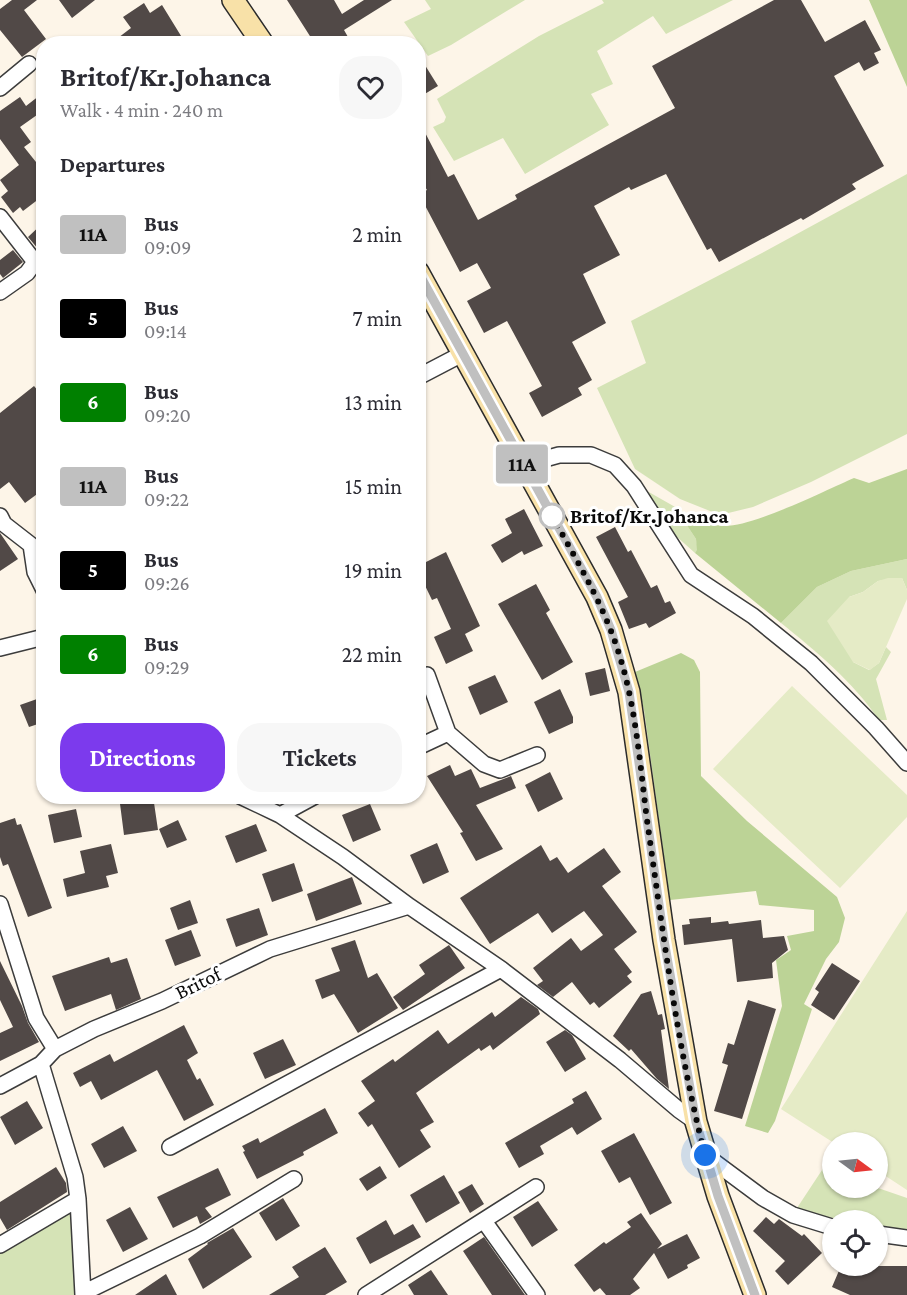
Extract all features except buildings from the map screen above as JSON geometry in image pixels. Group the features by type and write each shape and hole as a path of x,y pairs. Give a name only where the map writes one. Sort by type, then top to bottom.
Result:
{"street":[{"path":"233,0 258,36"},
{"path":"0,88 29,64"},
{"path":"0,217 35,262 27,273 0,292"},
{"path":"426,286 597,597 620,657 629,692 664,940 696,1122 718,1196 755,1295"},
{"path":"426,373 464,353"},
{"path":"523,465 559,455 591,455 615,465 634,486 691,575 753,616 811,663 907,763"},
{"path":"1,520 36,542"},
{"path":"36,558 36,574"},
{"path":"0,648 36,639"},
{"path":"427,675 448,733 462,748 484,764 500,770 537,755"},
{"path":"426,743 448,733"},
{"path":"258,804 280,814 501,969 621,1060 696,1122"},
{"path":"280,814 299,804"},
{"path":"0,904 36,1018 55,1049"},
{"name":"Britof","path":"0,1086 41,1064 55,1049 94,1029 162,1001 270,949 409,906"},
{"path":"170,1147 501,969"},
{"path":"41,1064 75,1177 83,1294 200,1236 294,1179"},
{"path":"705,1155 783,1210 822,1224"},
{"path":"366,1295 536,1187"},
{"path":"0,1245 78,1198"},
{"path":"483,1221 537,1295"},
{"path":"888,1235 907,1238"}],"green space":[{"path":"425,0 525,0 451,45 428,56 426,36 414,36 404,22 431,9"},
{"path":"602,0 733,0 666,34 653,16 597,51 613,84 591,94 609,125 525,174 503,138 454,161 433,127 444,122 446,117 437,99 539,36 604,3"},
{"path":"869,0 907,0 907,87"},
{"path":"907,174 907,434 811,482 753,507 720,515 680,499 635,469 597,388 646,363 631,321"},
{"path":"907,469 907,559 851,571 817,587 781,623 695,553 696,539 682,518 684,512 713,524 736,525 769,515 854,478 869,483"},
{"path":"647,491 684,512 682,518 696,539 698,550 695,553 676,536"},
{"path":"907,559 907,590 902,578 878,581 863,592 849,597 853,662 869,670 879,663 886,647 891,652 876,679 887,720 879,720 846,680 781,623 817,587 851,571"},
{"path":"888,578 902,578 907,590 907,599 879,663 870,670 853,662 827,621 849,597"},
{"path":"681,653 694,660 700,672 701,776 747,821 837,897 845,918 839,942 826,959 804,1004 812,1009 775,1121 768,1133 745,1126 782,1006 776,960 791,950 787,936 814,931 814,910 759,905 756,891 670,900 644,710 635,672"},
{"path":"792,686 907,795 907,817 840,888 713,769"},
{"path":"907,911 907,1190 888,1178 888,1132 822,1132 822,1135 781,1109"},
{"path":"822,1170 822,1198 888,1198 888,1191 907,1198 907,1231 888,1228 888,1210 822,1210 822,1216 797,1208"},
{"path":"69,1211 73,1212 76,1295 0,1295 0,1250"}],"bus line":[{"name":"11A","path":"426,286 597,597 620,657 629,692 664,940 696,1122 718,1196 755,1295"}],"place":[{"name":"Britof/Kr.Johanca","path":"552,516"}],"route":[{"path":"552,516 597,597 611,630 629,692 664,940 696,1122 705,1155"}]}
